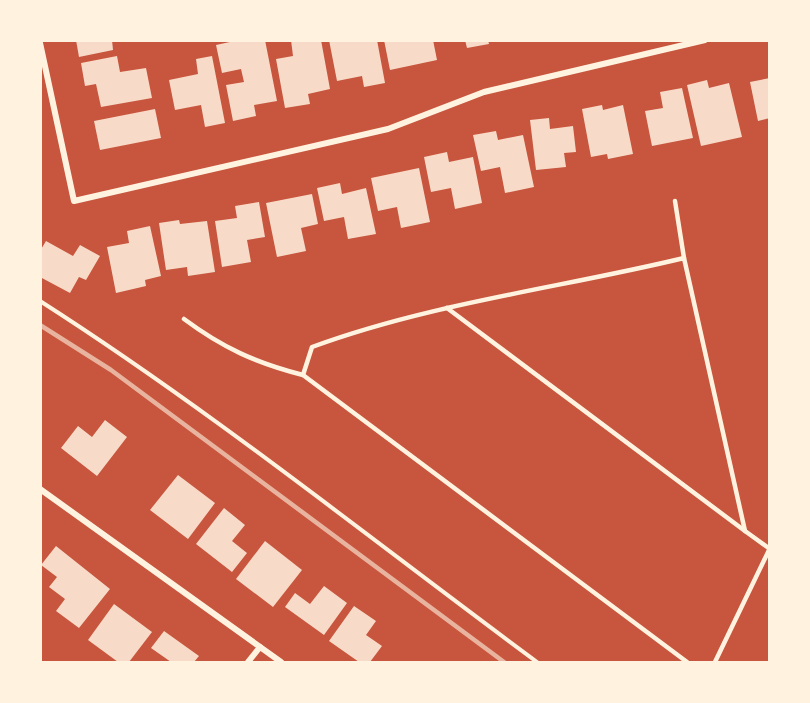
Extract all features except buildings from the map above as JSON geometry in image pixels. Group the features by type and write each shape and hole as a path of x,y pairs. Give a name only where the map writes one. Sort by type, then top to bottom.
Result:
{"street":[{"path":"40,44 74,201 388,129 484,92 705,40"},
{"path":"40,489 281,663"},
{"path":"248,663 260,647"}],"lane":[{"path":"675,201 684,258 746,531"},
{"path":"303,375 312,346 361,329 447,308 684,258"},
{"path":"447,308 769,548 715,663"},
{"path":"184,319 217,343 266,365 303,375 687,663"}],"path":[{"path":"40,301 117,351 537,663"}],"railway":[{"path":"40,325 111,370 504,662"}]}
